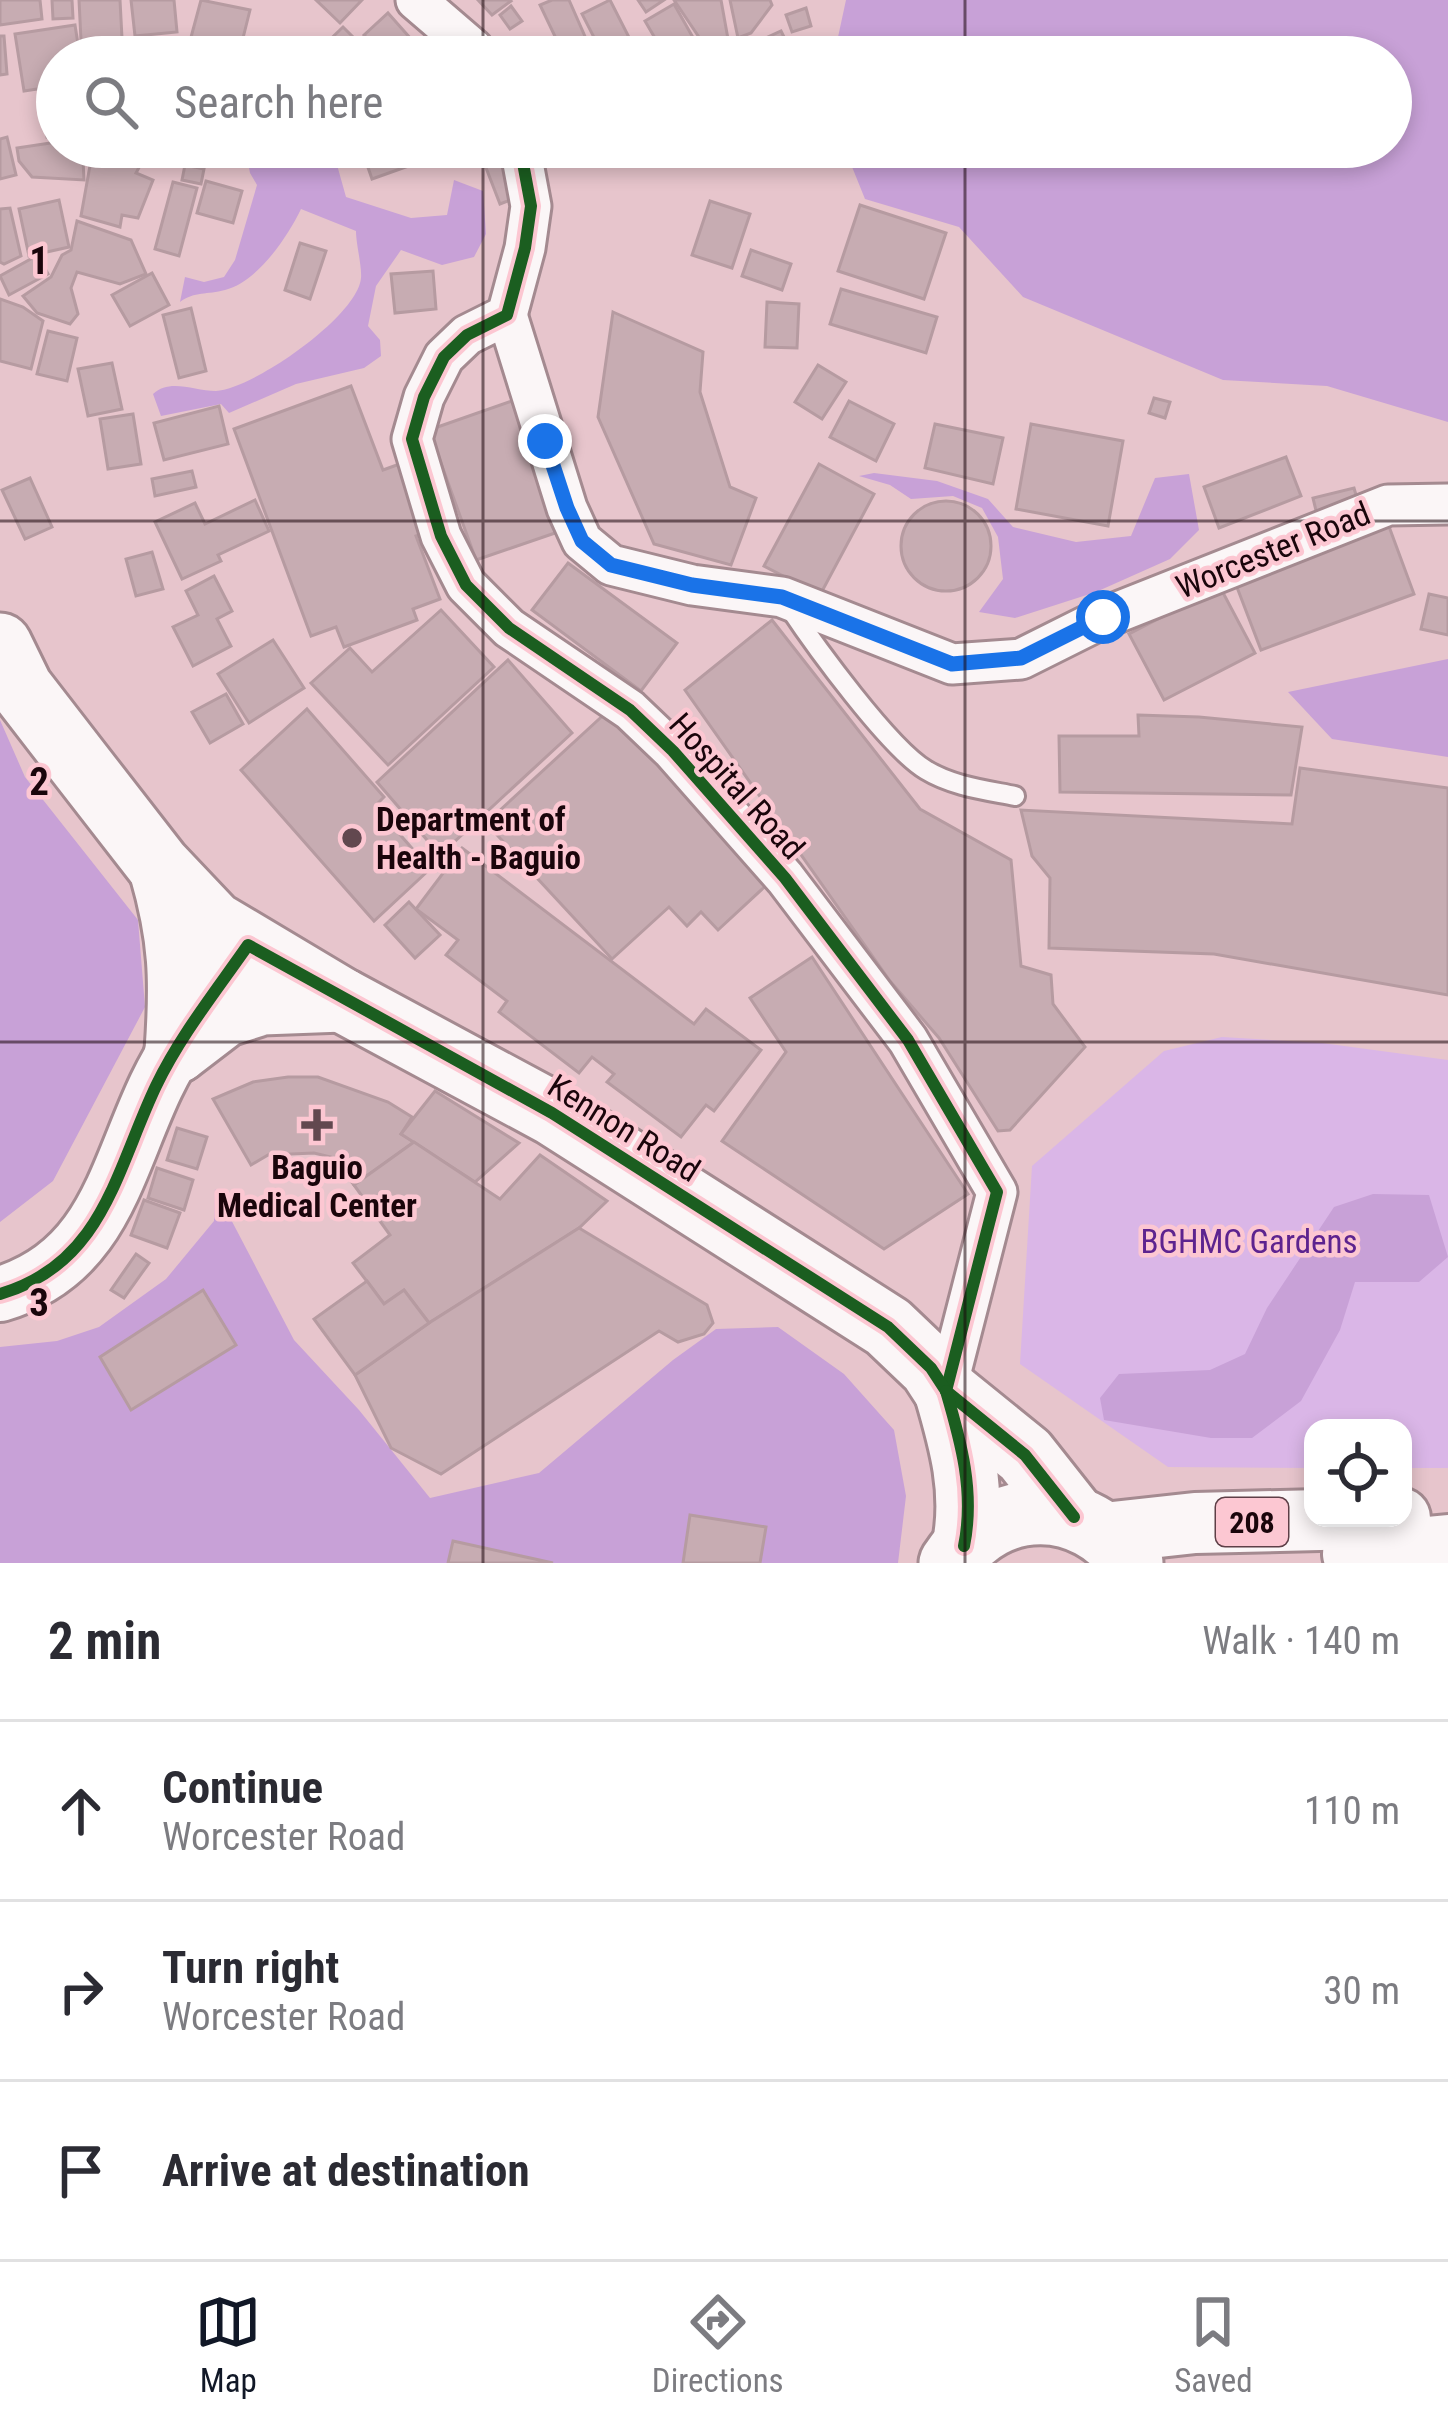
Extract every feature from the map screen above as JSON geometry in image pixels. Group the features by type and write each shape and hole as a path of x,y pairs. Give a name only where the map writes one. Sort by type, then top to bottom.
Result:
{"highway":[{"name":"Kennon Road","path":"0,645 21,688 160,866 213,923 342,1000 552,1113 888,1327 931,1368 946,1390 1025,1455 1116,1544"},
{"path":"160,866 176,921 182,970 176,1051"},
{"path":"176,1051 224,1015 262,1003 342,1000"},
{"name":"Kennon Road","path":"946,1390 963,1452 970,1510 958,1554"},
{"path":"958,1554 992,1524 1038,1511 1116,1544"}],"main road":[{"path":"0,1294 40,1277 83,1241 101,1217 157,1084 248,945"},
{"name":"208","path":"1412,1518 1448,1516"},
{"name":"208","path":"1116,1544 1181,1543 1322,1527"},
{"path":"1181,1543 1448,1546"}],"street":[{"path":"416,0 458,36"},
{"path":"507,315 531,206 524,168"},
{"name":"Worcester Road","path":"507,315 567,508 582,541 611,565 692,585 782,597 952,664 1021,658 1103,617 1388,505 1448,505"},
{"name":"Hospital Road","path":"507,315 467,335 444,358 424,398 412,440 441,536 466,586 509,628 630,710 673,751 785,878 908,1040 997,1192 946,1390"}],"lane":[{"path":"782,597 893,741 916,763 948,780 1015,796"}],"green space":[{"name":"BGHMC Gardens","path":"1222,1037 1322,1043 1448,1060 1448,1468 1412,1468 1412,1419 1304,1419 1304,1468 1168,1467 1020,1364 1032,1166 1164,1051"}],"shaded area":[{"path":"846,0 1448,0 1448,422 1327,386 1223,380 1023,297 959,227 865,199 852,168 1412,168 1412,36 838,36"},
{"path":"249,168 338,168 346,197 411,218 447,215 454,180 483,191 486,234 474,257 442,265 401,250 376,286 368,326 380,340 381,356 364,368 296,384 229,413 221,404 161,416 153,394 160,389 233,387 301,348 342,311 361,278 356,231 301,209 279,245 248,278 225,290 180,302 185,277 204,282 224,277 235,260 257,185"},
{"path":"874,473 937,481 988,499 1013,527 1076,542 1131,536 1155,478 1189,474 1199,530 1170,559 1096,592 1015,618 979,612 1003,579 998,537 982,508 953,496 911,499 890,485 859,476"},
{"path":"1448,659 1448,757 1332,739 1288,692"},
{"path":"0,720 25,777 138,920 145,1007 53,1181 0,1222"},
{"path":"215,1189 294,1340 430,1498 539,1473 716,1329 778,1327 844,1374 894,1430 906,1496 898,1563 0,1563 0,1347 57,1341 99,1327 166,1279 214,1221"},
{"path":"1373,1194 1429,1195 1448,1257 1419,1282 1355,1282 1340,1330 1301,1401 1252,1438 1211,1438 1104,1420 1100,1398 1119,1374 1210,1370 1245,1354 1267,1308 1334,1207"}],"building":[{"path":"0,0 40,0 42,19 0,25"},
{"path":"52,0 72,0 73,18 53,19"},
{"path":"79,0 120,0 122,36 81,36"},
{"path":"131,0 174,0 177,32 135,36"},
{"path":"201,0 250,10 244,36 191,36"},
{"path":"316,0 362,0 340,23"},
{"path":"478,0 510,0 511,1 492,15"},
{"path":"569,0 585,36 555,36 540,5"},
{"path":"610,0 628,36 593,36 582,14"},
{"path":"638,0 664,0 646,12"},
{"path":"674,0 721,0 727,36 698,36"},
{"path":"730,0 770,0 772,5 751,33 738,36"},
{"path":"674,4 692,36 654,36 645,21"},
{"path":"511,6 522,21 510,29 500,15"},
{"path":"806,8 811,26 792,32 786,15"},
{"path":"388,13 408,36 365,36"},
{"path":"75,25 77,36 36,36 36,89 24,91 15,34"},
{"path":"0,36 4,36 7,74 0,75"},
{"path":"7,137 16,175 0,179 0,139"},
{"path":"36,145 36,168 83,168 84,180 32,177 19,161 17,148"},
{"path":"90,168 139,168 136,173 153,180 138,218 122,215 120,227 81,216"},
{"path":"184,168 204,169 201,184 182,180"},
{"path":"368,168 403,168 372,179"},
{"path":"486,168 510,168 521,196 500,204"},
{"path":"206,181 242,191 233,223 197,213"},
{"path":"173,182 197,188 179,256 155,249"},
{"path":"59,200 69,247 29,256 19,209"},
{"path":"710,201 750,214 732,268 692,255"},
{"path":"860,205 946,233 924,299 838,271"},
{"path":"10,208 21,256 4,264 0,262 0,209"},
{"path":"77,221 131,240 146,274 120,284 77,272 71,288 78,314 70,324 37,313 23,296 51,277 62,255 71,250"},
{"path":"300,243 326,251 310,299 285,290"},
{"path":"751,250 791,264 782,290 742,276"},
{"path":"38,255 48,274 9,295 0,276"},
{"path":"433,271 436,309 395,313 391,274"},
{"path":"152,273 169,305 130,326 112,295"},
{"path":"841,289 937,317 926,353 830,324"},
{"path":"0,299 43,321 31,369 0,361"},
{"path":"767,302 799,304 797,348 765,347"},
{"path":"191,308 206,371 179,378 163,315"},
{"path":"613,312 703,352 700,392 730,487 756,498 731,565 654,544 598,417"},
{"path":"48,331 77,338 67,381 37,374"},
{"path":"112,363 122,409 88,416 78,369"},
{"path":"818,365 846,382 822,419 795,402"},
{"path":"351,386 383,470 408,461 434,530 416,536 440,599 413,609 417,620 344,647 336,627 311,636 234,429"},
{"path":"1154,398 1170,402 1165,418 1149,413"},
{"path":"512,401 558,532 476,560 429,430"},
{"path":"849,401 894,424 876,461 830,437"},
{"path":"219,406 228,444 164,460 154,423"},
{"path":"133,414 141,464 108,469 100,419"},
{"path":"935,424 1003,438 993,484 925,468"},
{"path":"1031,424 1123,441 1108,526 1016,509"},
{"path":"1286,457 1301,496 1219,528 1204,487"},
{"path":"819,464 874,494 820,595 764,566"},
{"path":"192,471 196,487 155,496 152,479"},
{"path":"30,478 52,527 25,539 2,490"},
{"path":"1354,488 1360,509 1318,519 1313,498"},
{"path":"255,500 269,531 218,555 221,561 182,579 155,522 195,503 205,524"},
{"path":"946,501 963,504 978,514 988,529 988,563 978,578 963,588 946,591 929,588 914,578 904,563 901,546 904,529 914,514 929,504"},
{"path":"1384,513 1414,594 1261,650 1230,569"},
{"path":"152,552 163,589 136,596 126,559"},
{"path":"568,563 677,643 641,691 532,610"},
{"path":"214,576 232,611 217,619 231,646 193,666 173,627 198,615 186,591"},
{"path":"1220,587 1255,653 1164,700 1129,634"},
{"path":"1429,594 1448,598 1448,635 1421,629"},
{"path":"441,610 494,667 388,765 311,683 350,648 372,672"},
{"path":"772,620 920,809 1011,860 1021,966 1051,975 1053,1004 1085,1047 1010,1130 998,1131 939,1038 890,981 685,690"},
{"path":"273,640 304,688 249,723 218,674"},
{"path":"508,660 572,733 440,855 377,782"},
{"path":"226,694 243,724 210,743 192,712"},
{"name":"Department of Health - Baguio","path":"307,709 384,797 375,806 430,869 374,921 241,770"},
{"path":"610,709 772,880 718,930 701,912 687,926 669,907 612,959 486,823"},
{"path":"1138,715 1302,727 1291,795 1060,792 1059,736 1139,736"},
{"path":"1300,768 1448,788 1448,995 1214,954 1049,948 1050,878 1032,856 1021,810 1292,824"},
{"path":"462,848 694,1024 706,1009 761,1050 714,1111 706,1105 681,1137 607,1082 614,1074 592,1057 579,1073 499,1012 507,1001 446,955 458,940 416,909"},
{"path":"409,902 440,935 415,958 385,925"},
{"path":"812,957 968,1194 884,1249 722,1141 786,1052 750,998"},
{"name":"Baguio Medical Center","path":"318,1077 388,1102 412,1117 401,1134 414,1142 354,1185 331,1157 314,1153 268,1155 251,1165 213,1099 253,1082"},
{"path":"435,1091 519,1143 475,1182 401,1134"},
{"path":"177,1128 207,1137 197,1169 167,1160"},
{"path":"414,1142 500,1199 540,1155 607,1201 579,1228 429,1323 404,1290 384,1304 353,1263 390,1235 354,1185"},
{"path":"157,1168 193,1180 184,1210 148,1198"},
{"path":"144,1200 180,1213 167,1248 131,1235"},
{"path":"579,1228 707,1305 713,1323 704,1334 678,1342 659,1331 441,1474 391,1448 355,1375"},
{"path":"136,1254 149,1263 124,1298 111,1290"},
{"path":"367,1281 384,1304 404,1290 429,1323 355,1375 314,1319"},
{"path":"203,1290 236,1345 131,1410 100,1357"},
{"path":"690,1515 766,1527 760,1563 683,1563"},
{"path":"453,1541 553,1563 448,1563"}],"cycle path":[{"path":"524,168 531,206 507,315 467,335 444,357 424,397 412,439 441,536 466,585 509,628 630,710 673,751 785,878 908,1040 997,1192 946,1391"},
{"path":"0,1294 35,1280 84,1237 116,1181 166,1067 248,945 552,1113 888,1327 931,1368 946,1391 1025,1455 1074,1517"},
{"path":"946,1391 967,1487 964,1546"}],"place":[{"name":"Department of Health - Baguio","path":"352,838"},
{"name":"Baguio Medical Center","path":"317,1125"}],"route":[{"path":"545,441 582,541 611,565 692,585 782,597 952,664 1021,658 1103,617"}]}
